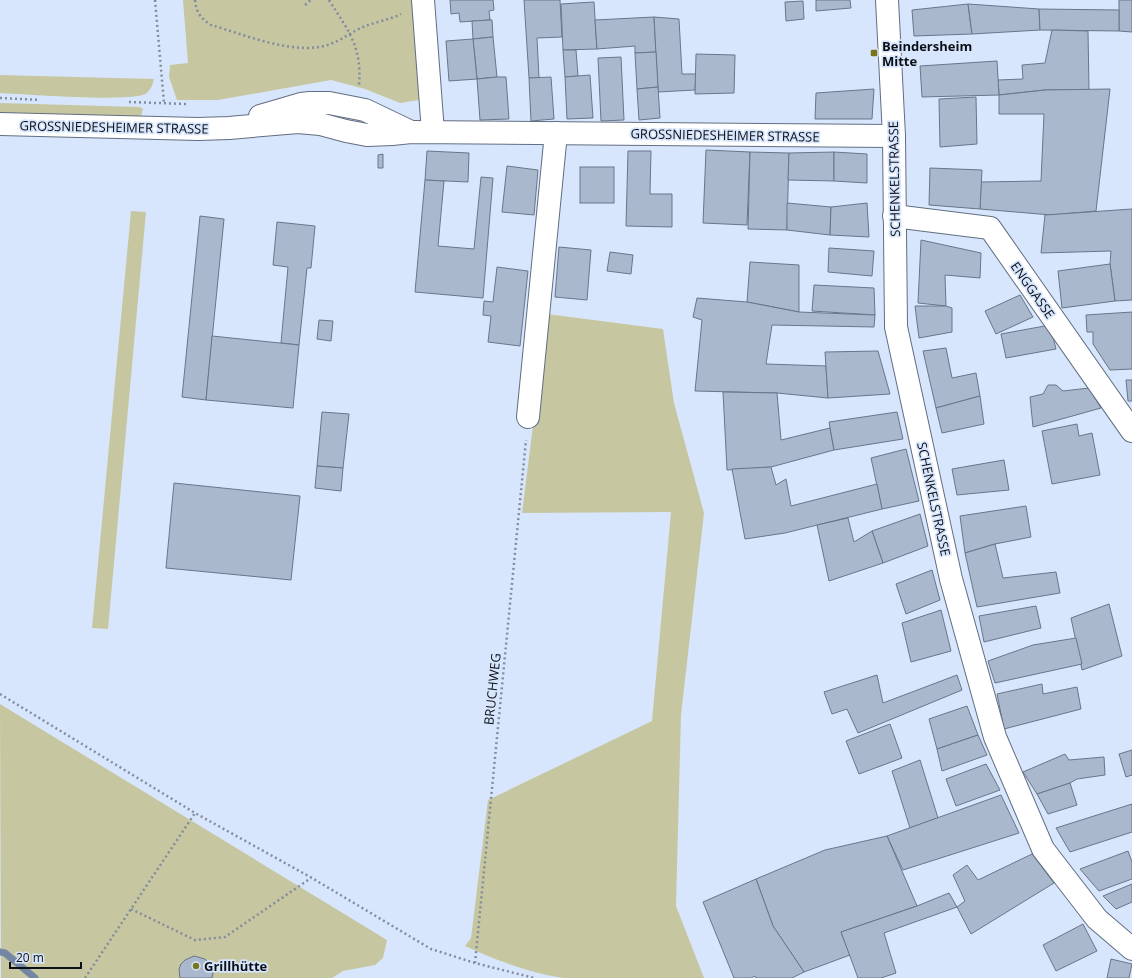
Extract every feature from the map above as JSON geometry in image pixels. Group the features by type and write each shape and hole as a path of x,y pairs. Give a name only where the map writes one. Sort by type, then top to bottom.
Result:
{"street":[{"path":"423,0 433,132"},
{"name":"SCHENKELSTRASSE","path":"887,0 894,136 896,327 952,579 995,737 1043,849 1096,919 1132,949"},
{"name":"GROSSNIEDESHEIMER STRASSE","path":"0,124 198,129 298,122 320,124 367,135 433,132 894,136"},
{"path":"528,417 556,133"},
{"name":"ENGGASSE","path":"894,216 990,228 1132,431"}],"path":[{"path":"155,0 166,128"},
{"path":"195,0 197,12 203,20 211,25 290,48 317,48 333,43 363,27 402,14"},
{"path":"305,5 311,0"},
{"path":"329,0 355,44 360,65 358,94"},
{"path":"0,98 47,100"},
{"path":"127,102 191,104"},
{"name":"BRUCHWEG","path":"475,963 528,417"},
{"path":"0,694 195,813 312,878 431,949 475,963 534,978"},
{"path":"85,978 195,813"},
{"path":"131,909 195,940 225,937 312,878"}],"green space":[{"path":"183,0 418,0 425,99 400,103 365,89 331,80 218,100 177,100 169,77 170,65 188,63"},
{"path":"0,75 154,79 150,90 147,93 138,96 101,98 0,93"},
{"path":"0,103 140,107 143,109 141,116 138,117 0,114"},
{"path":"131,211 146,212 108,629 92,628"},
{"path":"547,314 663,329 674,403 704,513 681,715 676,906 704,978 563,978 538,973 513,965 465,946 471,938 488,800 652,721 671,512 522,513"},
{"path":"0,704 387,940 383,958 375,965 343,971 332,978 1,978"}],"building":[{"path":"450,0 493,0 494,10 489,11 490,20 460,22 459,13 451,14"},
{"path":"524,0 560,0 562,37 537,38 539,78 529,78"},
{"path":"816,0 850,0 851,8 816,11"},
{"path":"1119,0 1132,0 1132,32 1119,31"},
{"path":"803,1 804,19 786,21 785,2"},
{"path":"594,2 597,49 563,50 561,4"},
{"path":"968,4 972,34 914,36 912,10"},
{"path":"968,4 1039,9 1040,30 972,34"},
{"path":"1039,9 1119,10 1119,31 1040,30"},
{"path":"654,17 656,52 635,53 635,46 597,49 595,20"},
{"path":"654,17 679,19 682,74 696,74 695,90 658,92"},
{"path":"492,20 493,37 473,39 472,21"},
{"path":"1052,30 1088,31 1089,90 1045,90 999,95 998,80 1023,79 1022,65 1045,63"},
{"path":"493,37 497,77 477,79 473,39"},
{"path":"473,39 477,79 449,81 446,41"},
{"path":"563,50 576,50 578,76 565,77"},
{"path":"656,52 658,87 637,89 635,53"},
{"path":"696,54 735,55 734,93 695,94"},
{"path":"621,57 624,120 601,121 598,58"},
{"path":"997,61 999,95 922,97 920,66"},
{"path":"590,75 593,118 567,119 565,77"},
{"path":"506,77 509,119 480,120 477,79"},
{"path":"551,77 554,119 531,121 529,78"},
{"path":"658,87 660,118 639,120 637,89"},
{"path":"874,89 872,119 815,119 816,93"},
{"path":"1110,89 1096,211 1051,215 980,209 981,182 1041,181 1044,114 999,114 999,95 1045,90"},
{"path":"976,97 977,144 940,147 939,99"},
{"path":"706,150 750,152 747,225 703,223"},
{"path":"427,151 469,153 468,182 425,180"},
{"path":"628,151 651,151 650,194 672,194 672,227 626,226"},
{"path":"750,152 789,153 787,230 748,229"},
{"path":"834,152 834,181 788,180 789,153"},
{"path":"834,152 867,154 867,183 834,181"},
{"path":"383,154 383,168 378,168 378,155"},
{"path":"507,166 538,170 534,215 502,212"},
{"path":"580,167 614,167 614,203 580,203"},
{"path":"930,168 982,170 980,209 929,205"},
{"path":"481,177 493,178 483,298 415,292 425,180 444,181 438,246 474,249"},
{"path":"787,203 831,207 830,235 787,230"},
{"path":"867,203 869,237 830,235 831,207"},
{"path":"1132,209 1132,300 1115,301 1110,264 1111,251 1041,253 1045,215"},
{"path":"200,216 224,219 206,400 182,397"},
{"path":"277,222 315,226 311,268 307,268 299,345 281,343 288,267 273,265"},
{"path":"921,240 981,253 980,278 945,275 946,306 918,303"},
{"path":"559,247 591,250 587,300 555,297"},
{"path":"829,248 874,251 872,276 828,272"},
{"path":"610,252 633,255 631,274 607,271"},
{"path":"750,262 799,265 799,312 747,302"},
{"path":"1110,264 1115,301 1062,308 1058,271"},
{"path":"497,267 528,271 520,346 488,342 491,316 483,315 484,301 493,302"},
{"path":"814,285 874,288 875,315 812,311"},
{"path":"1020,295 1033,317 996,334 985,311"},
{"path":"697,298 747,302 799,312 875,315 874,327 772,325 766,364 826,366 828,398 777,393 695,391 702,320 693,317"},
{"path":"915,306 946,306 952,308 952,332 919,338"},
{"path":"1132,312 1132,369 1110,370 1093,344 1093,332 1087,332 1086,315"},
{"path":"319,320 333,321 331,341 317,339"},
{"path":"1050,325 1056,349 1006,358 1001,334"},
{"path":"212,336 299,345 293,408 206,400"},
{"path":"946,348 952,378 976,373 980,396 936,408 923,351"},
{"path":"878,351 890,394 828,398 825,352"},
{"path":"1126,380 1132,380 1132,401 1128,401"},
{"path":"1048,385 1056,385 1063,391 1089,388 1101,408 1033,427 1030,397 1043,394"},
{"path":"723,392 777,393 781,440 830,428 834,450 771,467 727,470"},
{"path":"980,396 984,424 942,433 936,408"},
{"path":"322,412 349,414 343,468 317,466"},
{"path":"897,412 903,439 834,450 829,422"},
{"path":"1077,424 1079,436 1092,433 1100,475 1052,484 1042,431"},
{"path":"906,449 919,501 882,509 871,458"},
{"path":"1004,460 1009,490 957,495 952,469"},
{"path":"317,466 343,468 341,491 315,488"},
{"path":"771,467 776,485 786,479 791,506 877,484 882,509 785,533 745,539 732,469"},
{"path":"174,483 300,496 291,580 166,568"},
{"path":"1026,506 1031,537 995,544 965,553 960,516"},
{"path":"920,514 928,546 883,563 872,531"},
{"path":"848,518 854,542 872,531 883,563 829,581 817,525"},
{"path":"995,544 1003,578 1056,572 1060,593 977,607 965,553"},
{"path":"932,570 940,600 906,614 896,584"},
{"path":"1109,604 1122,656 1082,670 1071,618"},
{"path":"1036,606 1041,628 984,642 979,616"},
{"path":"941,610 951,651 911,662 902,623"},
{"path":"1076,638 1082,664 995,683 988,661 1033,645"},
{"path":"877,675 883,703 957,675 962,690 858,733 847,709 832,714 824,692"},
{"path":"1042,684 1043,694 1077,687 1081,709 1004,729 997,694"},
{"path":"967,706 978,735 937,749 929,719"},
{"path":"890,724 902,758 859,774 846,741"},
{"path":"978,735 987,755 942,771 937,749"},
{"path":"1132,750 1132,775 1126,777 1119,754"},
{"path":"1065,754 1069,760 1104,757 1105,775 1077,779 1070,783 1037,794 1023,772"},
{"path":"920,760 938,818 910,828 892,771"},
{"path":"986,764 1000,790 956,806 946,779"},
{"path":"1070,783 1077,805 1048,814 1037,794"},
{"path":"1001,795 1019,833 903,870 887,836"},
{"path":"1132,804 1132,832 1070,852 1056,828"},
{"path":"887,836 917,906 841,932 850,955 804,972 773,926 756,879 825,850"},
{"path":"1128,851 1132,862 1132,879 1099,891 1080,869"},
{"path":"1032,854 1054,883 971,934 957,907 965,901 953,875 967,865 978,880"},
{"path":"756,879 773,926 804,972 792,978 756,978 755,976 751,978 734,978 703,902"},
{"path":"1132,884 1132,902 1116,909 1103,896"},
{"path":"949,893 957,907 884,933 896,973 881,978 858,978 841,932 917,906"},
{"path":"1083,924 1097,951 1056,971 1043,945"},
{"name":"Grillhütte","path":"194,956 205,959 209,963 213,973 212,978 180,978 179,969 181,964 185,960"},
{"path":"1111,959 1132,964 1129,978 1107,978"}],"waterway":[{"path":"0,952 5,953 35,978"}],"place":[{"name":"Beindersheim Mitte","path":"874,53"},
{"name":"Grillhütte","path":"196,966"}]}
